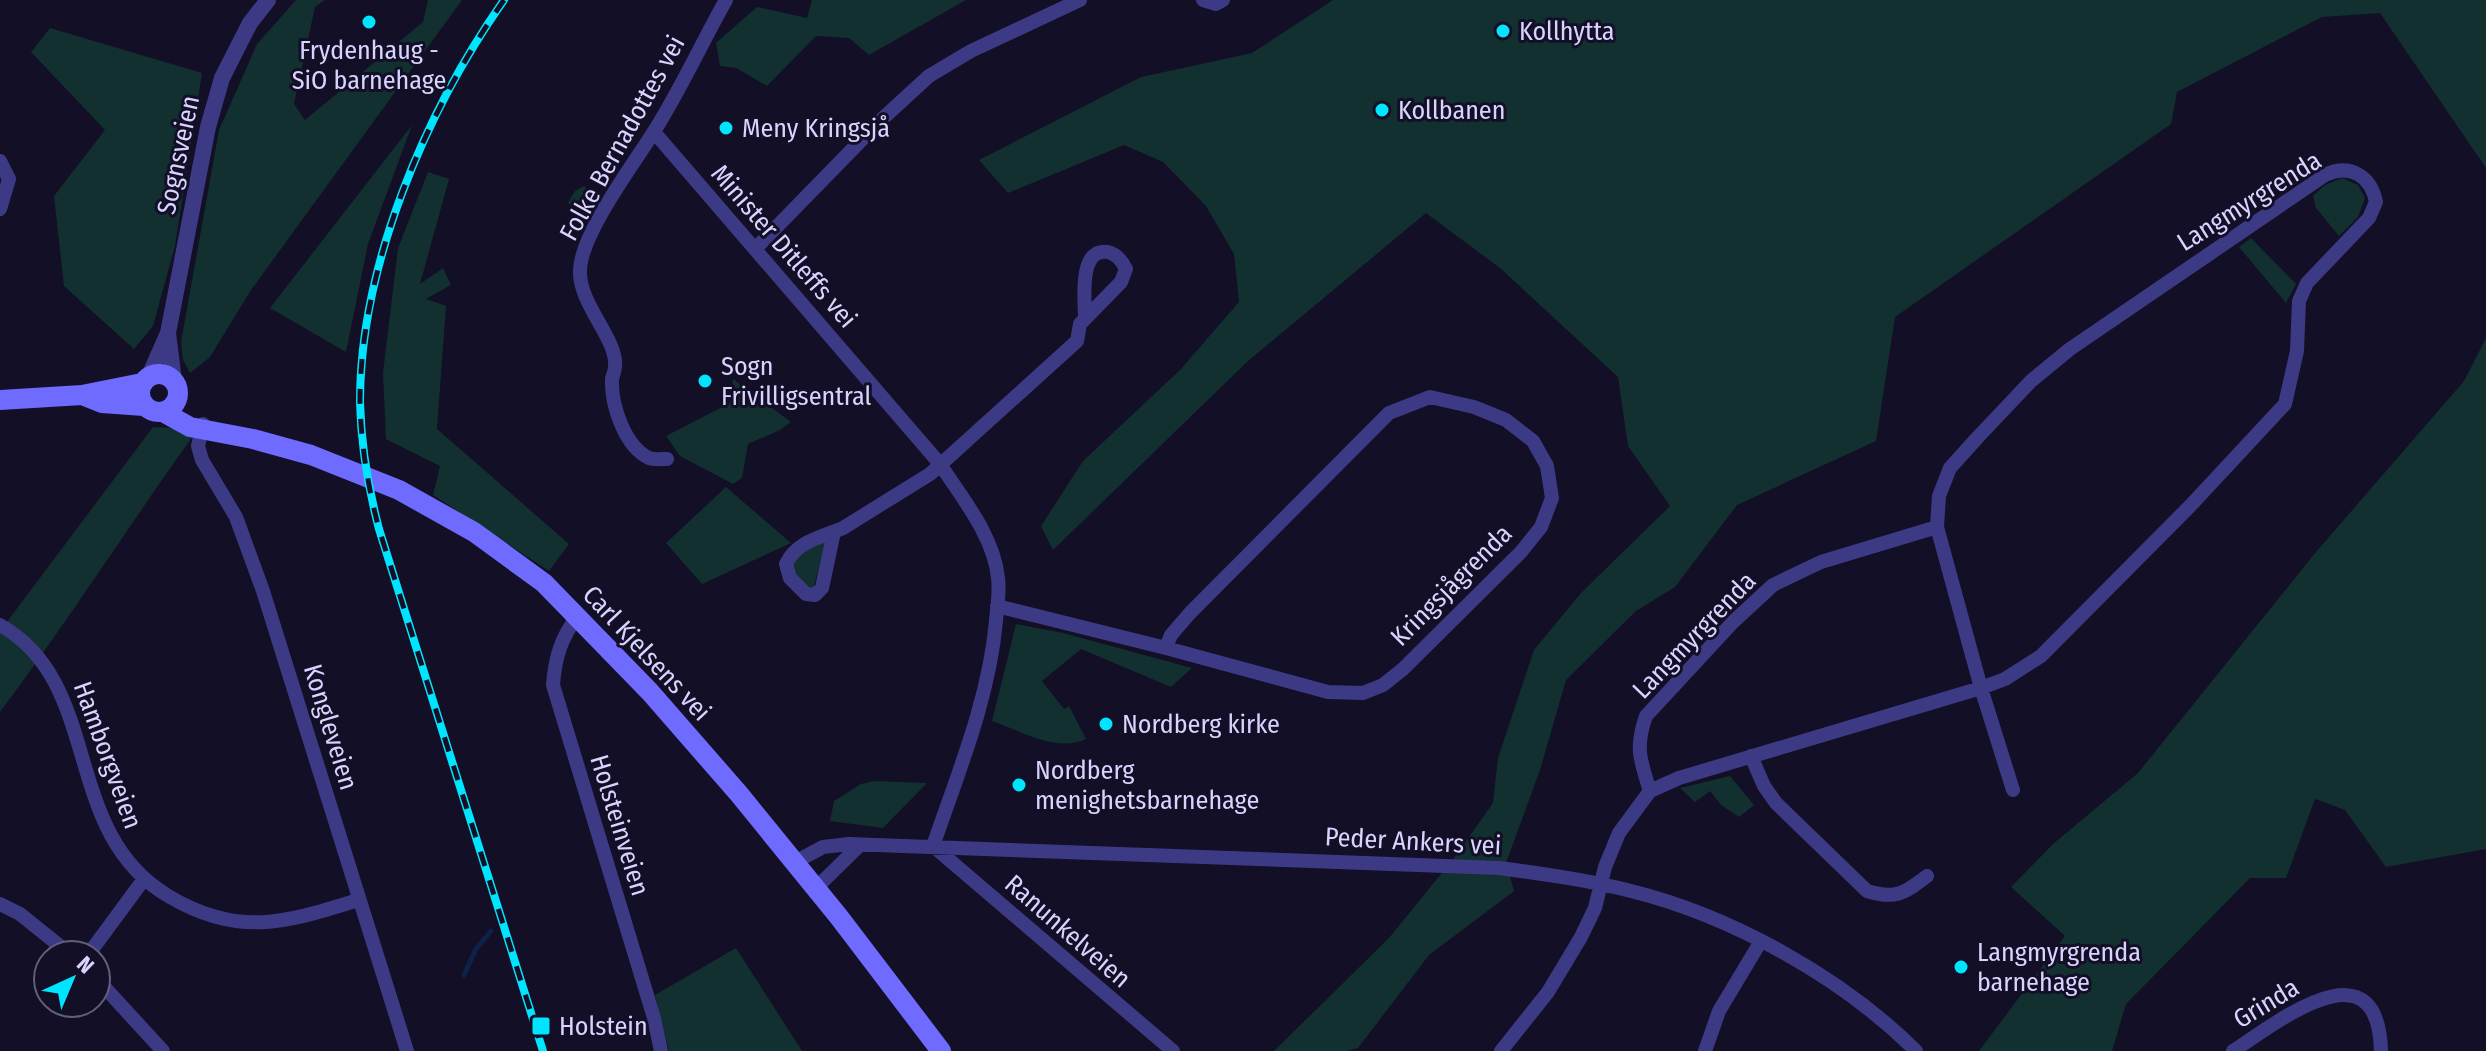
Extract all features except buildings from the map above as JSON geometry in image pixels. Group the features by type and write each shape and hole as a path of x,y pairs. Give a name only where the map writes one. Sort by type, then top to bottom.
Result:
{"main road":[{"path":"0,400 82,395 159,374 165,399"},
{"path":"146,380 139,395 165,399"},
{"path":"82,395 102,403 165,399"},
{"name":"Carl Kjelsens vei","path":"165,399 205,429 311,455 399,490 447,515 500,549 544,583 682,727 816,888 941,1051"}],"street":[{"name":"Sognsveien","path":"165,399 168,333 208,127 222,78 242,36 268,0"},
{"name":"Folke Bernadottes vei","path":"667,459 650,458 642,452 620,423 613,396 613,352 583,294 580,272 584,247 654,132 726,0"},
{"path":"756,248 881,120 929,76 971,51 1080,0"},
{"path":"1203,0 1216,4 1223,0"},
{"name":"Minister Ditleffs vei","path":"654,132 940,464 974,516 991,551 998,578 993,652 976,720 933,846"},
{"path":"0,161 9,179 0,209"},
{"name":"Langmyrgrenda","path":"1937,527 1799,571 1755,599 1646,716 1640,732 1638,755 1650,791 1679,778 1981,688 2005,679 2041,656 2191,505 2285,404 2297,351 2299,301 2307,283 2369,218 2376,202 2370,183 2354,171 2333,171 2325,175 2070,349 2031,381 1950,468 1939,496 1937,527 1981,688 2013,790"},
{"path":"834,532 930,474 1077,341 1080,324 1085,318"},
{"name":"Sognsveien","path":"146,380 168,333"},
{"name":"Kringsjågrenda","path":"997,606 1328,692 1363,693 1383,685 1403,669 1541,527 1552,498 1547,466 1533,441 1506,420 1474,407 1430,397 1389,413 1190,613 1171,635 1166,648"},
{"name":"Kongleveien","path":"205,429 198,446 202,460 236,517 263,591 407,1051"},
{"name":"Holsteinveien","path":"578,616 560,645 553,685 661,1051"},
{"name":"Hamborgveien","path":"0,625 31,647 52,675 106,829 121,853 144,879 190,908 241,922 286,921 358,900"},
{"path":"1751,756 1764,786 1776,803 1867,891 1881,895 1904,894 1927,876"},
{"path":"1501,1051 1528,1020 1564,968 1595,908 1605,867 1619,833 1650,791"},
{"name":"Peder Ankers vei","path":"795,862 823,847 837,844 933,846 1499,868 1602,884 1680,906 1761,941 1832,984 1893,1028 1916,1051"},
{"path":"816,888 860,845"},
{"name":"Ranunkelveien","path":"933,846 1173,1051"},
{"path":"100,939 144,879"},
{"path":"0,904 9,906 51,939"},
{"path":"1705,1051 1719,1011 1761,941"},
{"name":"Grinda","path":"2233,1051 2310,1003 2338,994 2360,1000 2375,1013 2380,1027 2381,1051"},
{"path":"112,995 163,1051"}],"green space":[{"path":"296,0 325,0 315,7 294,104 305,120 423,22 428,0 462,0 251,290 210,357 190,373 183,360 181,342 219,130 257,44"},
{"path":"812,0 966,0 869,55 849,38 816,36 767,86 736,68 720,66 716,43 757,7 807,18"},
{"path":"1333,0 2486,0 2486,168 2380,13 2322,17 2177,92 2171,124 1895,317 1876,441 1737,505 1675,587 1636,611 1566,680 1540,770 1506,863 1514,891 1429,955 1358,1048 1347,1051 1274,1051 1389,938 1454,858 1493,803 1498,758 1534,650 1581,593 1670,506 1628,446 1618,377 1500,268 1426,213 1248,361 1053,550 1041,526 1083,461 1180,370 1239,302 1234,254 1206,206 1163,162 1124,145 1008,193 979,160 1141,77 1252,53"},
{"path":"50,28 202,73 175,246 153,326 134,349 64,286 54,196 105,130 31,52"},
{"path":"412,125 368,244 346,352 270,308"},
{"path":"428,172 449,179 420,284 443,268 451,285 426,299 446,306 437,429 569,544 549,571 433,495 440,466 386,439 383,373 398,248"},
{"path":"2342,178 2358,185 2365,198 2358,217 2339,236 2316,208 2313,196 2325,185"},
{"path":"584,186 594,194 580,213 568,203 575,191"},
{"path":"2251,238 2296,284 2286,303 2239,247"},
{"path":"2486,338 2486,849 2386,867 2345,810 2315,799 2286,878 2250,878 2126,1004 2112,1051 1979,1051 2065,936 2011,887 2053,844 2138,773 2316,552 2464,381"},
{"path":"733,379 791,422 748,444 742,478 733,484 680,456 666,436 730,403"},
{"path":"153,427 198,429 0,712 0,631"},
{"path":"726,487 791,543 702,584 666,543"},
{"path":"821,542 825,547 813,589 808,589 791,569 795,555"},
{"path":"1016,624 1063,633 1192,668 1171,687 1081,649 1042,681 1064,709 1069,706 1086,739 1075,743 1051,742 992,721"},
{"path":"1730,776 1754,805 1739,817 1721,805 1710,791 1695,802 1680,788"},
{"path":"874,781 927,783 883,828 830,821 834,801 861,784"},
{"path":"736,948 802,1051 669,1051 655,995"}],"waterway":[{"path":"464,975 476,949 491,931"}],"railway":[{"path":"504,0 449,90 403,191 372,297 363,350 360,402 366,466 379,529 543,1051"}],"place":[{"name":"Frydenhaug - SiO barnehage","path":"369,22"},
{"name":"Kollhytta","path":"1503,31"},
{"name":"Kollbanen","path":"1382,110"},
{"name":"Meny Kringsjå","path":"726,128"},
{"name":"Sogn Frivilligsentral","path":"705,381"},
{"name":"Nordberg kirke","path":"1106,724"},
{"name":"Nordberg menighetsbarnehage","path":"1019,785"},
{"name":"Langmyrgrenda barnehage","path":"1961,967"},
{"name":"Holstein","path":"541,1026"}]}
